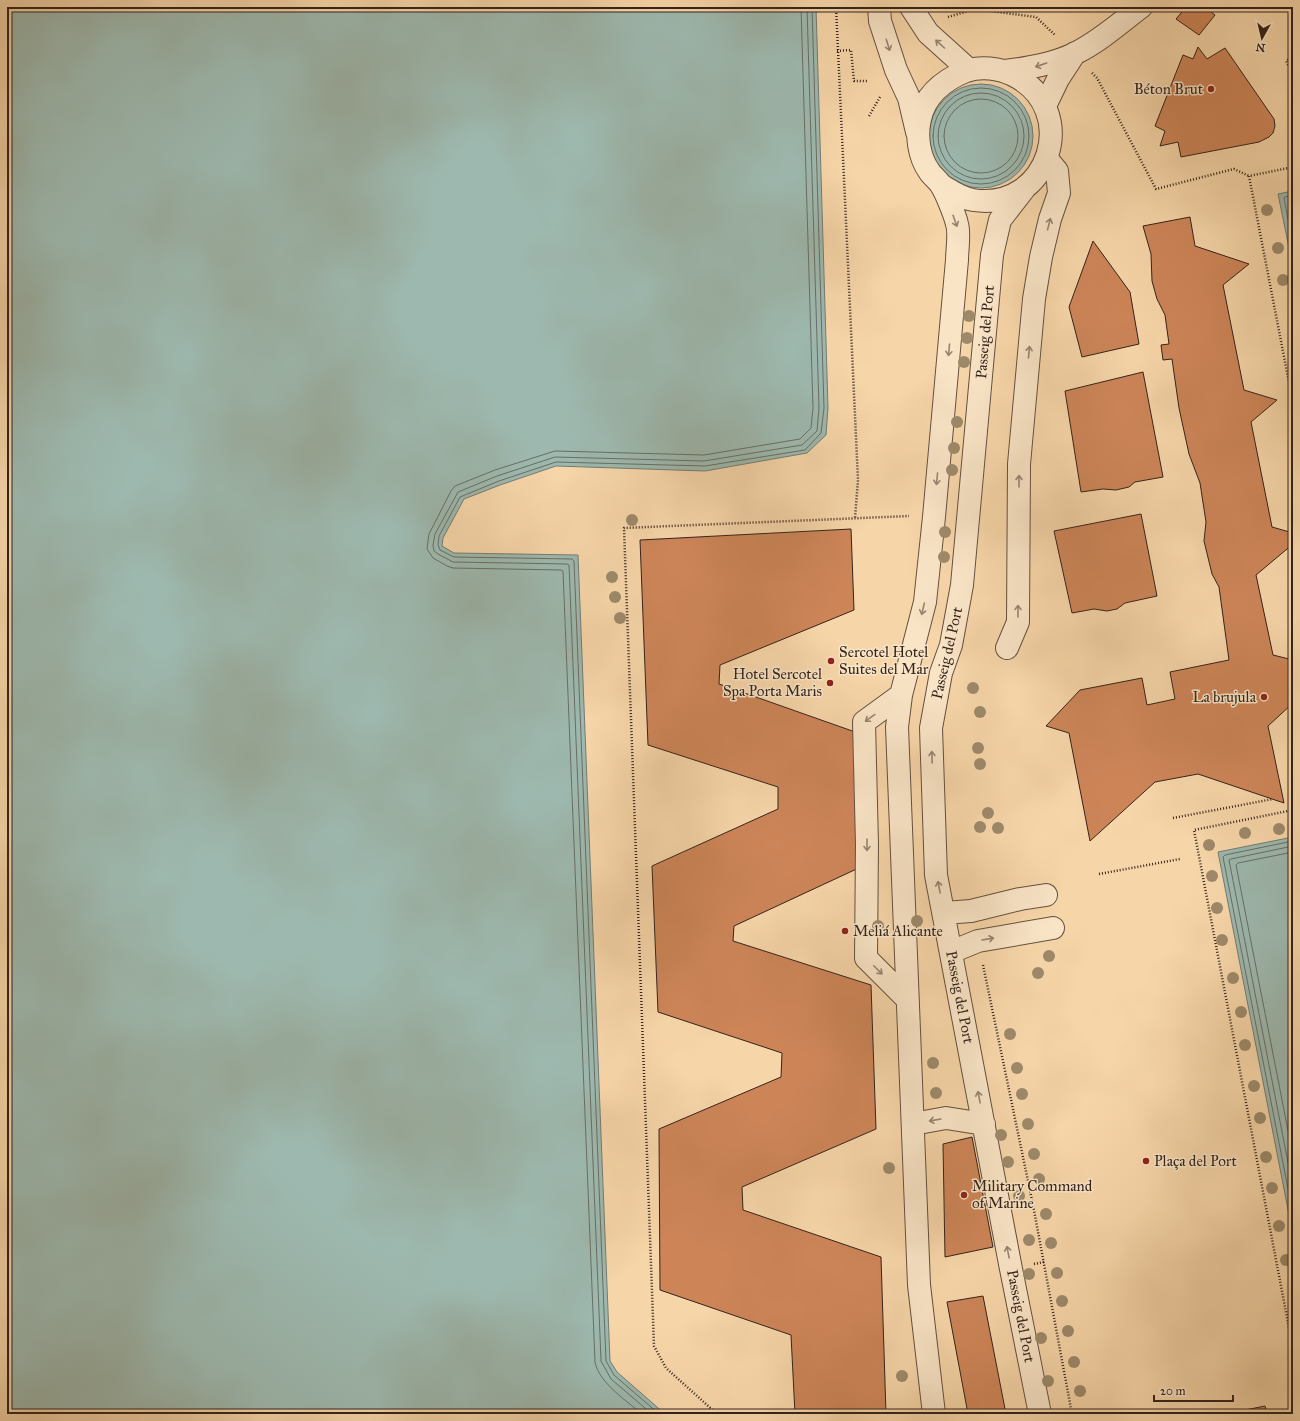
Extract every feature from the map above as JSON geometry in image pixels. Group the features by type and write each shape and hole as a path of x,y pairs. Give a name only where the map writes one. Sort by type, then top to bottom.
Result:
{"lane":[{"path":"879,7 880,21 896,70 909,98 921,154 929,171 941,185 958,225 957,260 925,602 901,696 897,726 919,1285 934,1414"},
{"path":"911,7 928,33 969,70"},
{"path":"1005,71 1034,67 1075,53 1096,42 1141,7"},
{"path":"1045,106 1058,80 1075,53"},
{"path":"918,136 920,118 926,102 942,84 952,77 969,70 987,68 1005,71 1022,79 1035,91 1045,106 1050,123 1051,142 1047,160 1038,175 1025,188 1009,196 991,201 973,200 956,194 941,185"},
{"path":"1007,648 1018,622 1019,464 1034,299 1048,226 1058,193 1057,171 1047,160"},
{"name":"Passeig del Port","path":"1025,188 1000,220 992,255 962,586 951,645 940,673 931,728 936,875 1040,1414"},
{"path":"901,696 864,722 867,844 866,958 907,999"},
{"path":"944,913 971,911 1020,899 1046,895"},
{"path":"951,952 978,941 1054,928"},
{"path":"913,1124 946,1118 984,1124"}],"path":[{"path":"836,7 858,480 855,518"},
{"path":"837,51 851,50 854,81 868,81"},
{"path":"1075,53 1098,78 1156,189 1234,169 1249,176 1293,167"},
{"path":"1293,56 1286,61 1293,74"},
{"path":"1249,176 1293,403"},
{"path":"716,1414 666,1368 654,1346 624,528 902,516 934,517"},
{"path":"1172,818 1273,799"},
{"path":"1293,810 1194,830 1293,1349"},
{"path":"1099,874 1180,859"},
{"path":"978,941 1033,1205 1072,1414"}],"water":[{"path":"7,7 816,7 828,408 826,435 807,453 705,471 556,466 464,499 443,538 442,546 454,553 578,555 610,1361 617,1372 665,1414 7,1414"},
{"path":"981,84 1001,88 1018,99 1029,116 1033,136 1029,156 1018,173 1001,184 981,188 961,184 944,173 933,156 929,136 933,116 944,99 961,88"},
{"path":"1293,191 1293,267 1278,194"},
{"path":"1293,837 1293,1235 1218,852"}],"building":[{"path":"1186,7 1205,7 1215,15 1199,35 1176,19"},
{"name":"Béton Brut","path":"1198,47 1207,59 1225,48 1274,119 1275,126 1273,133 1269,137 1259,142 1181,157 1178,142 1160,146 1165,131 1155,126 1183,55 1193,59"},
{"path":"1190,217 1195,246 1249,264 1223,285 1244,390 1277,400 1251,422 1272,527 1293,533 1293,544 1256,575 1273,655 1293,660 1293,703 1268,726 1284,803 1198,774 1155,782 1090,841 1069,733 1046,726 1080,690 1142,678 1147,705 1175,699 1170,672 1229,660 1219,587 1212,574 1204,541 1206,522 1200,483 1189,454 1179,408 1172,359 1163,360 1161,345 1169,344 1165,315 1157,299 1152,281 1151,254 1143,226"},
{"path":"1093,241 1130,292 1139,344 1082,357 1069,307"},
{"path":"1143,372 1163,477 1135,482 1129,487 1116,490 1103,489 1081,492 1065,391"},
{"path":"1141,514 1157,596 1125,603 1117,609 1107,611 1094,609 1072,613 1054,531"},
{"path":"851,529 854,610 720,665 719,684 858,733 863,866 734,926 733,941 871,985 876,1129 742,1187 743,1210 881,1257 886,1414 795,1414 791,1335 660,1290 659,1129 781,1077 782,1053 658,1012 652,866 778,809 778,787 648,745 640,540"},
{"name":"Military Command of Marine","path":"972,1137 993,1247 945,1257 943,1144"},
{"path":"983,1296 1006,1414 968,1414 947,1302"},
{"path":"1265,1406 1267,1414 1229,1414 1235,1412"}],"place":[{"name":"Béton Brut","path":"1211,89"},
{"name":"Sercotel Hotel Suites del Mar","path":"831,661"},
{"name":"Hotel Sercotel Spa Porta Maris","path":"830,683"},
{"name":"La brujula","path":"1264,697"},
{"name":"Meliá Alicante","path":"845,931"},
{"name":"Plaça del Port","path":"1146,1161"},
{"name":"Military Command of Marine","path":"964,1195"}]}
